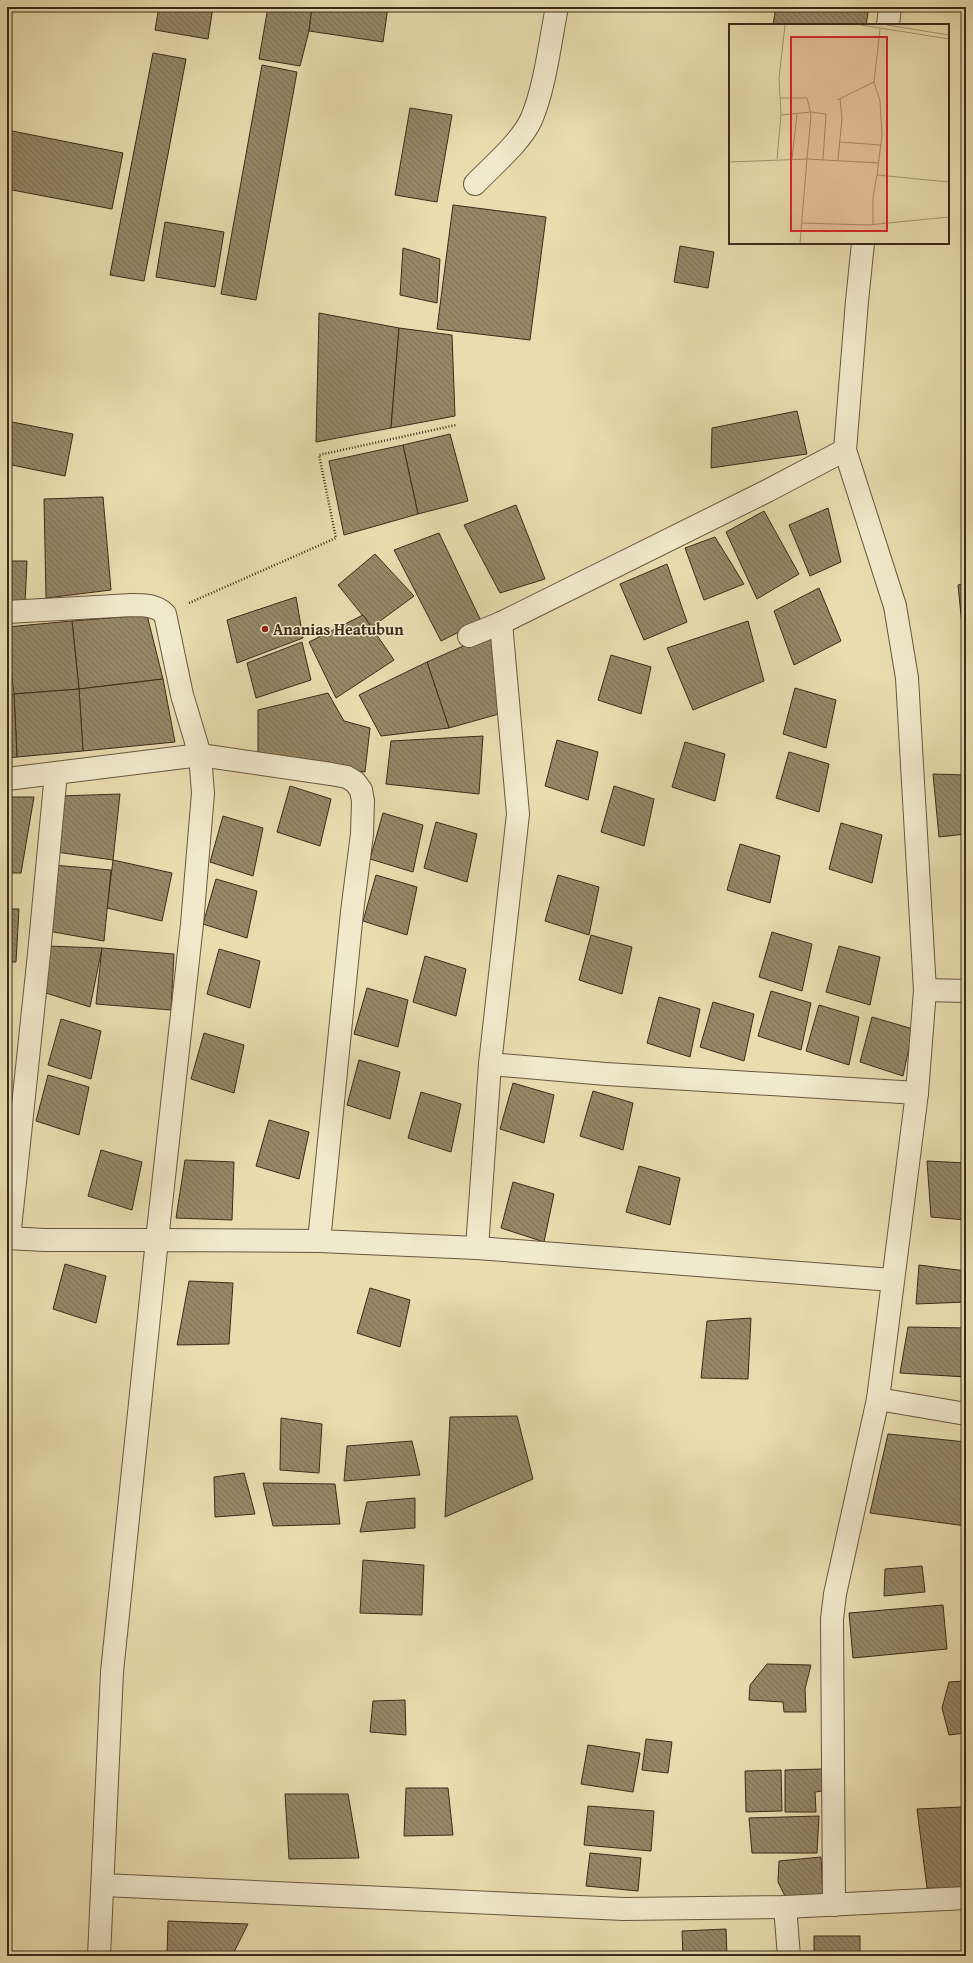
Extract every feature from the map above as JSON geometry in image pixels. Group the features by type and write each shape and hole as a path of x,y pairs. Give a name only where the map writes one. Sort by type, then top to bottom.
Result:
{"street":[{"path":"475,184 518,139 530,121 538,98 557,7"},
{"path":"888,24 890,7"},
{"path":"834,1905 832,1619 835,1594 878,1399 917,1093 925,990 907,678 902,641 895,606 845,450 863,244"},
{"path":"469,636 501,623 767,491 845,450"},
{"path":"7,612 132,605 148,605 162,610 165,614 182,695 200,755 203,793 178,1056 157,1240 112,1672 99,1956"},
{"path":"477,1248 490,1064 518,814 501,623"},
{"path":"7,778 56,774 200,755 347,777 355,782 361,790 363,801 362,834 351,920 319,1241"},
{"path":"56,774 40,954 8,1238 45,1240 319,1241 477,1248 892,1280"},
{"path":"925,990 966,991"},
{"path":"490,1064 606,1074 917,1093"},
{"path":"878,1399 966,1414"},
{"path":"102,1885 624,1909 785,1907 966,1898"},
{"path":"785,1907 789,1956"}],"path":[{"path":"165,614 336,538 319,455 456,425"}],"building":[{"path":"159,7 213,7 208,39 155,30"},
{"path":"268,7 312,7 309,31 300,66 259,59"},
{"path":"312,7 388,7 383,42 309,31"},
{"path":"776,7 869,7 866,24 773,24"},
{"path":"153,53 186,59 144,281 110,275"},
{"path":"262,65 297,72 256,300 221,294"},
{"path":"410,108 452,115 437,202 395,195"},
{"path":"7,130 123,153 112,209 7,189"},
{"path":"453,205 546,217 530,340 437,329"},
{"path":"165,222 224,232 215,287 156,277"},
{"path":"680,246 714,252 708,288 674,282"},
{"path":"403,248 440,259 437,303 400,295"},
{"path":"319,313 399,328 391,428 316,442"},
{"path":"399,328 452,335 455,416 391,428"},
{"path":"797,411 807,454 711,468 712,428"},
{"path":"7,421 73,434 65,476 7,464"},
{"path":"450,434 468,501 418,514 403,445"},
{"path":"403,445 418,514 344,535 329,461"},
{"path":"103,497 111,590 46,598 44,499"},
{"path":"516,505 545,579 500,593 464,525"},
{"path":"828,508 841,562 810,576 789,525"},
{"path":"764,511 799,574 757,599 726,532"},
{"path":"439,533 481,621 441,641 394,550"},
{"path":"715,537 744,584 704,600 685,548"},
{"path":"375,554 414,596 372,627 338,585"},
{"path":"7,561 27,561 25,603 7,604"},
{"path":"667,564 687,622 644,640 620,584"},
{"path":"966,583 966,624 962,625 958,585"},
{"path":"819,588 841,641 794,665 774,611"},
{"name":"Ananias Heatubun","path":"296,597 303,638 237,663 227,620"},
{"path":"147,615 163,679 79,689 72,621"},
{"path":"363,615 394,660 336,698 309,642"},
{"path":"72,621 79,689 14,694 7,641 7,627"},
{"path":"748,621 764,681 693,710 667,648"},
{"path":"493,633 506,712 449,728 427,662"},
{"path":"302,642 311,680 256,698 247,663"},
{"path":"611,655 651,667 641,714 598,700"},
{"path":"427,662 449,728 381,736 359,695"},
{"path":"163,679 175,742 83,751 79,689"},
{"path":"795,688 836,700 826,748 783,734"},
{"path":"79,689 83,751 17,757 14,694"},
{"path":"328,693 344,721 370,728 365,772 258,758 258,710"},
{"path":"14,694 17,757 7,758 7,695"},
{"path":"483,736 479,794 386,784 391,741"},
{"path":"557,740 598,752 588,800 545,786"},
{"path":"685,742 725,754 715,801 672,787"},
{"path":"789,752 829,764 819,812 776,798"},
{"path":"933,774 966,775 966,834 939,837"},
{"path":"290,786 331,799 320,846 277,832"},
{"path":"614,786 654,799 644,846 601,832"},
{"path":"120,794 113,860 56,852 60,796"},
{"path":"7,797 34,797 21,873 7,873"},
{"path":"383,813 423,825 413,872 370,859"},
{"path":"223,816 263,828 253,876 210,862"},
{"path":"436,822 477,834 467,882 424,868"},
{"path":"841,823 882,835 872,883 829,869"},
{"path":"740,844 780,856 770,903 727,890"},
{"path":"113,860 172,873 162,921 107,908"},
{"path":"53,865 111,870 104,941 48,931"},
{"path":"376,875 417,887 407,935 363,921"},
{"path":"558,875 599,887 589,935 545,921"},
{"path":"216,879 257,891 247,938 203,924"},
{"path":"7,909 19,909 16,962 7,962"},
{"path":"772,932 812,944 802,991 759,977"},
{"path":"591,935 632,947 622,994 579,980"},
{"path":"46,946 102,948 90,1007 46,993"},
{"path":"839,946 880,957 870,1005 826,992"},
{"path":"102,948 174,954 171,1010 96,1004"},
{"path":"219,949 260,961 250,1008 207,994"},
{"path":"425,956 466,969 456,1016 413,1002"},
{"path":"7,962 10,962 9,1023 7,1023"},
{"path":"367,988 408,1000 398,1047 354,1034"},
{"path":"771,991 811,1003 801,1050 758,1036"},
{"path":"659,997 700,1009 690,1057 647,1043"},
{"path":"713,1002 754,1014 744,1061 700,1047"},
{"path":"819,1005 859,1017 849,1065 806,1051"},
{"path":"872,1017 913,1029 903,1076 860,1062"},
{"path":"61,1019 101,1031 91,1079 48,1065"},
{"path":"204,1033 244,1045 234,1093 191,1079"},
{"path":"359,1060 400,1072 390,1119 347,1105"},
{"path":"48,1075 89,1087 79,1135 36,1121"},
{"path":"513,1083 554,1095 544,1143 500,1129"},
{"path":"593,1091 633,1103 623,1150 580,1136"},
{"path":"421,1092 461,1104 451,1152 408,1138"},
{"path":"269,1120 309,1132 299,1179 256,1166"},
{"path":"101,1150 142,1162 132,1210 88,1196"},
{"path":"185,1160 234,1162 232,1220 176,1218"},
{"path":"927,1161 966,1163 966,1220 931,1217"},
{"path":"639,1166 680,1178 670,1225 626,1212"},
{"path":"513,1182 554,1194 544,1242 501,1228"},
{"path":"65,1264 106,1276 96,1323 53,1309"},
{"path":"919,1265 966,1271 966,1302 916,1304"},
{"path":"189,1281 233,1283 229,1344 177,1345"},
{"path":"370,1288 410,1300 400,1347 357,1333"},
{"path":"751,1318 748,1379 701,1378 707,1321"},
{"path":"908,1327 966,1328 966,1377 900,1373"},
{"path":"517,1416 533,1479 445,1517 450,1417"},
{"path":"281,1418 322,1424 319,1473 280,1470"},
{"path":"888,1434 966,1442 966,1526 870,1513"},
{"path":"412,1441 420,1475 344,1481 347,1446"},
{"path":"244,1473 255,1514 215,1517 214,1477"},
{"path":"263,1483 335,1484 340,1524 273,1526"},
{"path":"415,1498 415,1528 360,1532 367,1502"},
{"path":"363,1560 424,1565 422,1615 360,1613"},
{"path":"922,1566 925,1592 884,1596 885,1569"},
{"path":"943,1605 947,1649 853,1658 849,1613"},
{"path":"767,1664 811,1665 805,1689 806,1712 784,1712 783,1702 749,1700 750,1685"},
{"path":"966,1681 966,1733 949,1735 942,1708 949,1682"},
{"path":"405,1700 406,1735 370,1732 373,1701"},
{"path":"646,1739 672,1742 668,1773 642,1770"},
{"path":"588,1745 640,1753 633,1792 581,1784"},
{"path":"823,1769 823,1791 815,1792 816,1812 785,1812 785,1770"},
{"path":"781,1770 782,1811 746,1812 745,1771"},
{"path":"406,1788 448,1788 453,1835 404,1836"},
{"path":"285,1794 348,1794 359,1858 289,1859"},
{"path":"588,1806 654,1811 651,1851 584,1845"},
{"path":"962,1807 966,1830 966,1889 927,1888 917,1809"},
{"path":"819,1816 817,1853 752,1853 749,1818"},
{"path":"590,1853 641,1858 638,1891 586,1886"},
{"path":"821,1857 823,1896 786,1898 778,1882 779,1861"},
{"path":"168,1921 248,1924 232,1956 167,1954"},
{"path":"726,1929 727,1956 683,1956 682,1931"},
{"path":"814,1936 860,1936 860,1956 814,1956"},
{"path":"622,1953 622,1956 570,1956 570,1954"},
{"path":"641,1953 674,1955 674,1956 641,1956"}],"place":[{"name":"Ananias Heatubun","path":"265,629"}]}
